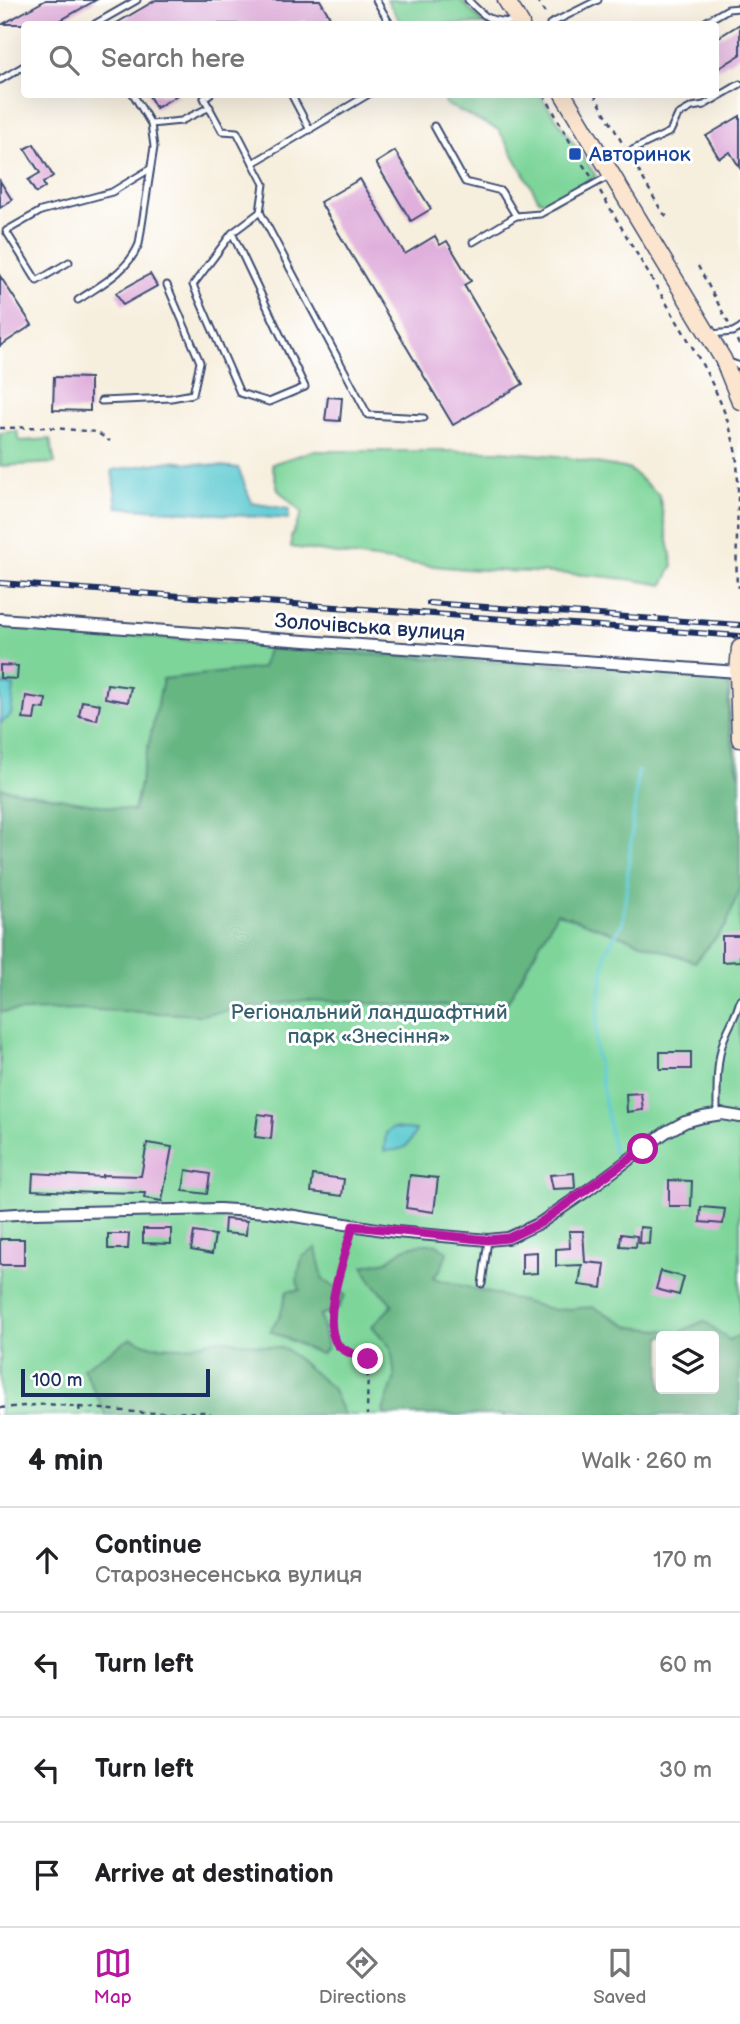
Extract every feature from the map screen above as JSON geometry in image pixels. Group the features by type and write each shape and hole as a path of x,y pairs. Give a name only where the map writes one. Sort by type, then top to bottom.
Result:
{"main road":[{"path":"506,0 519,21"},
{"path":"565,98 723,359 740,401"},
{"path":"740,648 740,739"}],"street":[{"name":"Золочівська вулиця","path":"0,620 738,671"},
{"path":"0,1215 219,1209 269,1212 353,1226 488,1240 508,1238 540,1223 666,1132 685,1122 717,1114 740,1117"}],"lane":[{"path":"100,21 137,0"},
{"path":"376,0 388,21"},
{"path":"468,0 485,17 499,21"},
{"path":"556,21 598,0"},
{"path":"707,21 728,9 740,8"},
{"path":"0,80 21,67"},
{"path":"719,96 740,84"},
{"path":"78,300 124,269 139,244 154,147 151,124 135,98"},
{"path":"204,98 222,131 237,132 264,184 260,212 368,415 424,418"},
{"path":"293,98 310,130"},
{"path":"253,163 362,98"},
{"path":"472,242 516,216 540,214 596,183 608,169 670,132 678,115 716,98"},
{"path":"151,124 181,121 209,107"},
{"path":"434,127 465,182 501,191 516,216"},
{"path":"69,262 37,281 6,230 41,211 112,192 150,169"},
{"path":"232,233 305,387 270,402 240,393 193,285 232,233 260,212"},
{"path":"101,401 171,398 193,394 200,362 167,285"},
{"path":"708,334 733,332 740,328"},
{"path":"723,359 740,366"},
{"path":"717,1114 720,1054 740,1000"},
{"path":"482,1284 488,1240"}],"path":[{"path":"537,0 547,17"},
{"path":"546,98 581,162 708,374 727,418 737,461 736,561 737,586 740,587"},
{"path":"596,98 625,147"},
{"path":"632,160 662,212 670,219"},
{"path":"698,266 730,326"},
{"path":"736,338 740,348"},
{"path":"0,428 46,427 96,432 110,441"},
{"path":"353,1226 332,1303 332,1328 338,1344 352,1354 368,1359 367,1415"},
{"path":"0,1408 48,1404 145,1413 203,1412 211,1415"},
{"path":"79,1406 80,1415"}],"green space":[{"path":"387,0 461,0 481,21 400,21"},
{"path":"443,98 542,98 596,176 555,201 547,203 539,200 499,130 447,105"},
{"path":"17,431 20,441 50,439 55,463 0,466 0,433"},
{"path":"312,451 500,451 558,456 629,469 659,495 673,565 663,585 590,575 444,567 291,547 291,537 302,513 278,490 272,464"},
{"name":"Регіональний ландшафтний парк «Знесіння»","path":"0,624 191,640 720,672 730,680 730,721 740,768 740,1415 0,1415"},
{"path":"268,649 719,675 729,688 728,721 740,777 740,887 726,926 695,962 557,913 505,1006 305,1000 200,1015 78,1009 0,1012 0,788 134,811 163,679 262,668"},
{"path":"420,1244 437,1244 447,1252 442,1267 433,1278 555,1310 593,1307 632,1327 670,1331 656,1331 656,1394 719,1394 719,1332 729,1340 740,1335 740,1415 387,1415 383,1411 395,1377 391,1348 372,1326 393,1305 372,1282 363,1266 387,1261 404,1249"},
{"path":"316,1248 323,1279 345,1295 338,1309 320,1315 327,1348 321,1354 270,1331 280,1316 287,1291 300,1290 297,1281 302,1257"},
{"path":"704,1321 717,1331 682,1331"},
{"path":"131,1338 152,1346 186,1347 219,1339 286,1349 332,1388 344,1415 106,1415 83,1368"}],"water":[{"path":"171,461 238,468 252,503 289,509 288,519 117,507 112,470"},
{"path":"0,684 14,686 11,715 0,724"},
{"path":"392,1128 416,1130 404,1147 384,1151 386,1133"}],"building":[{"path":"46,0 96,0 59,21 3,24"},
{"path":"156,0 320,0 332,21 305,20 120,21"},
{"path":"740,24 740,55 719,68 719,37"},
{"path":"150,98 172,98 156,108"},
{"path":"740,116 740,168 730,152 719,158 706,136"},
{"path":"34,144 53,176 43,183 45,187 36,193 28,180 40,173 25,149"},
{"path":"395,151 431,209 411,221 376,163"},
{"path":"360,179 405,254 435,236 440,245 447,241 471,281 464,285 523,384 453,425 320,202"},
{"path":"0,181 12,200 0,208"},
{"path":"150,274 157,286 123,305 116,293"},
{"path":"0,276 32,325 0,346"},
{"path":"54,377 90,378 90,411 53,410"},
{"path":"328,397 342,398 340,421 325,420"},
{"path":"0,665 18,666 17,679 0,678"},
{"path":"107,684 131,687 128,702 105,698"},
{"path":"26,696 46,699 45,709 36,708 34,720 23,719"},
{"path":"82,701 100,704 97,720 79,716"},
{"path":"722,936 740,936 740,961 722,962"},
{"path":"660,1052 691,1052 691,1069 660,1069"},
{"path":"641,1093 643,1110 627,1112 626,1094"},
{"path":"258,1114 273,1116 271,1139 255,1137"},
{"path":"147,1143 172,1147 162,1201 144,1198 145,1193 32,1190 33,1173 141,1176"},
{"path":"186,1170 210,1174 207,1194 183,1191"},
{"path":"574,1173 575,1188 553,1189 550,1175"},
{"path":"313,1175 344,1179 342,1196 311,1192"},
{"path":"410,1175 438,1178 434,1212 406,1208"},
{"path":"669,1180 692,1181 691,1206 669,1206"},
{"path":"701,1207 725,1209 723,1224 700,1222"},
{"path":"225,1219 247,1221 246,1235 224,1233"},
{"path":"640,1227 650,1228 649,1244 639,1243"},
{"path":"143,1229 171,1229 171,1244 143,1243"},
{"path":"569,1231 583,1231 585,1262 605,1264 602,1288 579,1285 582,1265 556,1266 556,1249 570,1248"},
{"path":"194,1232 215,1235 212,1254 191,1250"},
{"path":"108,1234 129,1234 128,1249 108,1249"},
{"path":"621,1234 637,1236 636,1247 620,1246"},
{"path":"0,1239 24,1239 24,1265 0,1265"},
{"path":"537,1252 537,1273 522,1274 522,1253"},
{"path":"661,1271 684,1277 679,1295 656,1289"}],"waterway":[{"path":"614,1153 595,1046 606,951 623,922 638,771"}],"railway":[{"path":"0,583 740,636"},
{"path":"429,603 740,625"}],"place":[{"name":"Авторинок","path":"575,154"}],"route":[{"path":"368,1359 352,1354 338,1344 332,1328 332,1303 353,1226 488,1240 508,1238 540,1223 643,1149"}]}
